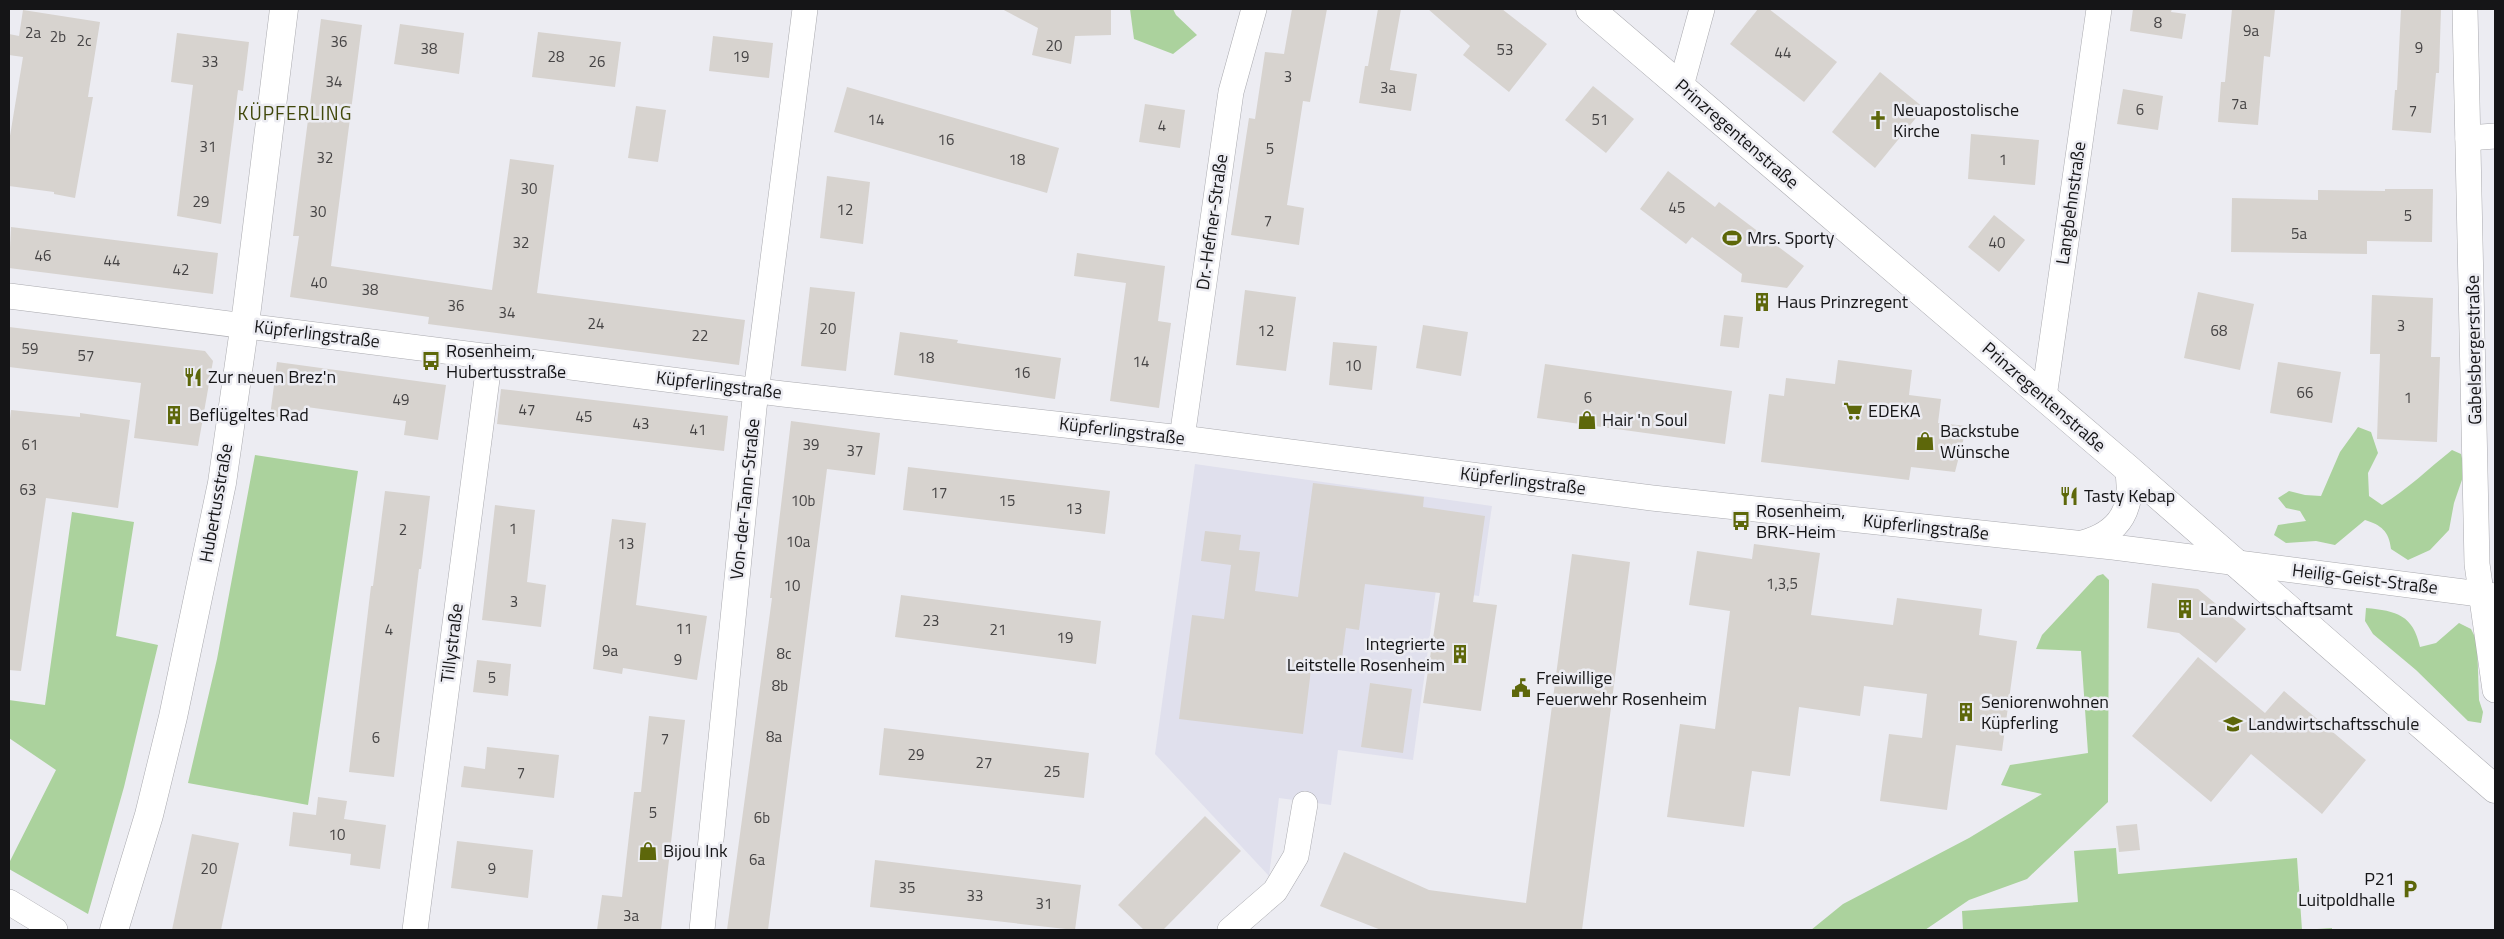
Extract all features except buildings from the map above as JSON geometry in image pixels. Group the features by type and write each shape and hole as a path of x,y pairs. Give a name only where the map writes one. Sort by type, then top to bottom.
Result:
{"main road":[{"name":"Hubertusstraße","path":"114,930 149,815 174,717 222,483 284,9"},
{"name":"Prinzregentenstraße","path":"1590,9 2127,468 2495,788"}],"street":[{"name":"Von-der-Tann-Straße","path":"702,930 756,390 805,9"},
{"name":"Dr.-Hefner-Straße","path":"1182,438 1231,92 1254,9"},
{"path":"1681,86 1702,9"},
{"name":"Langbehnstraße","path":"2044,397 2098,9"},
{"name":"Gabelsbergerstraße","path":"2465,9 2478,564 2488,595 2495,690"},
{"path":"2468,138 2495,136"},
{"name":"Küpferlingstraße","path":"9,296 756,390 1182,438 1662,499 2235,561"},
{"name":"Tillystraße","path":"415,930 490,356"},
{"path":"2082,543 2094,540 2117,524 2127,506 2130,494 2127,468"},
{"name":"Heilig-Geist-Straße","path":"2235,561 2488,595"},
{"path":"1230,930 1275,891 1296,856 1305,804"},
{"path":"9,902 55,930"}],"shaded area":[{"path":"1195,464 1492,506 1479,596 1436,590 1413,760 1338,750 1331,805 1279,798 1269,876 1155,754"}],"green space":[{"path":"1130,9 1173,9 1176,15 1197,35 1173,54 1134,39"},
{"path":"2358,427 2371,432 2378,453 2368,473 2369,496 2382,505 2409,486 2452,450 2461,454 2465,471 2454,503 2449,530 2430,550 2408,560 2391,549 2386,533 2380,527 2365,520 2335,545 2316,541 2286,543 2274,535 2278,525 2306,521 2300,511 2286,508 2278,498 2289,491 2321,496 2340,452"},
{"path":"255,455 358,471 308,805 188,783 217,659"},
{"path":"72,512 134,522 116,636 158,645 124,787 88,914 9,869 9,863 56,770 9,738 9,700 45,705"},
{"path":"2103,574 2109,580 2108,802 2027,879 1969,900 1925,930 1811,930 1843,904 1969,838 2042,794 2001,785 2010,765 2088,753 2081,651 2036,649 2042,635 2097,576"},
{"path":"2366,608 2395,613 2408,621 2417,636 2420,647 2436,643 2459,623 2471,629 2477,641 2479,700 2483,712 2481,723 2468,721 2416,670 2373,634 2365,621"},
{"path":"2116,848 2118,874 2297,858 2302,930 1963,930 1962,911 2078,902 2074,851"},
{"path":"2332,928 2332,930 2302,930"}],"place":[{"name":"Neuapostolische Kirche","path":"1878,120"},
{"name":"Mrs. Sporty","path":"1732,238"},
{"name":"Haus Prinzregent","path":"1762,302"},
{"name":"Rosenheim, Hubertusstraße","path":"431,361"},
{"name":"Zur neuen Brez'n","path":"193,377"},
{"name":"EDEKA","path":"1853,411"},
{"name":"Beflügeltes Rad","path":"174,415"},
{"name":"Hair 'n Soul","path":"1587,420"},
{"name":"Backstube Wünsche","path":"1925,441"},
{"name":"Tasty Kebap","path":"2069,496"},
{"name":"Rosenheim, BRK-Heim","path":"1741,521"},
{"name":"Landwirtschaftsamt","path":"2185,609"},
{"name":"Integrierte Leitstelle Rosenheim","path":"1460,654"},
{"name":"Freiwillige Feuerwehr Rosenheim","path":"1521,688"},
{"name":"Seniorenwohnen Küpferling","path":"1966,712"},
{"name":"Landwirtschaftsschule","path":"2233,724"},
{"name":"Bijou Ink","path":"648,851"},
{"name":"P21 Luitpoldhalle","path":"2410,889"}],"district":[{"name":"KÜPFERLING","path":"295,113"}]}
